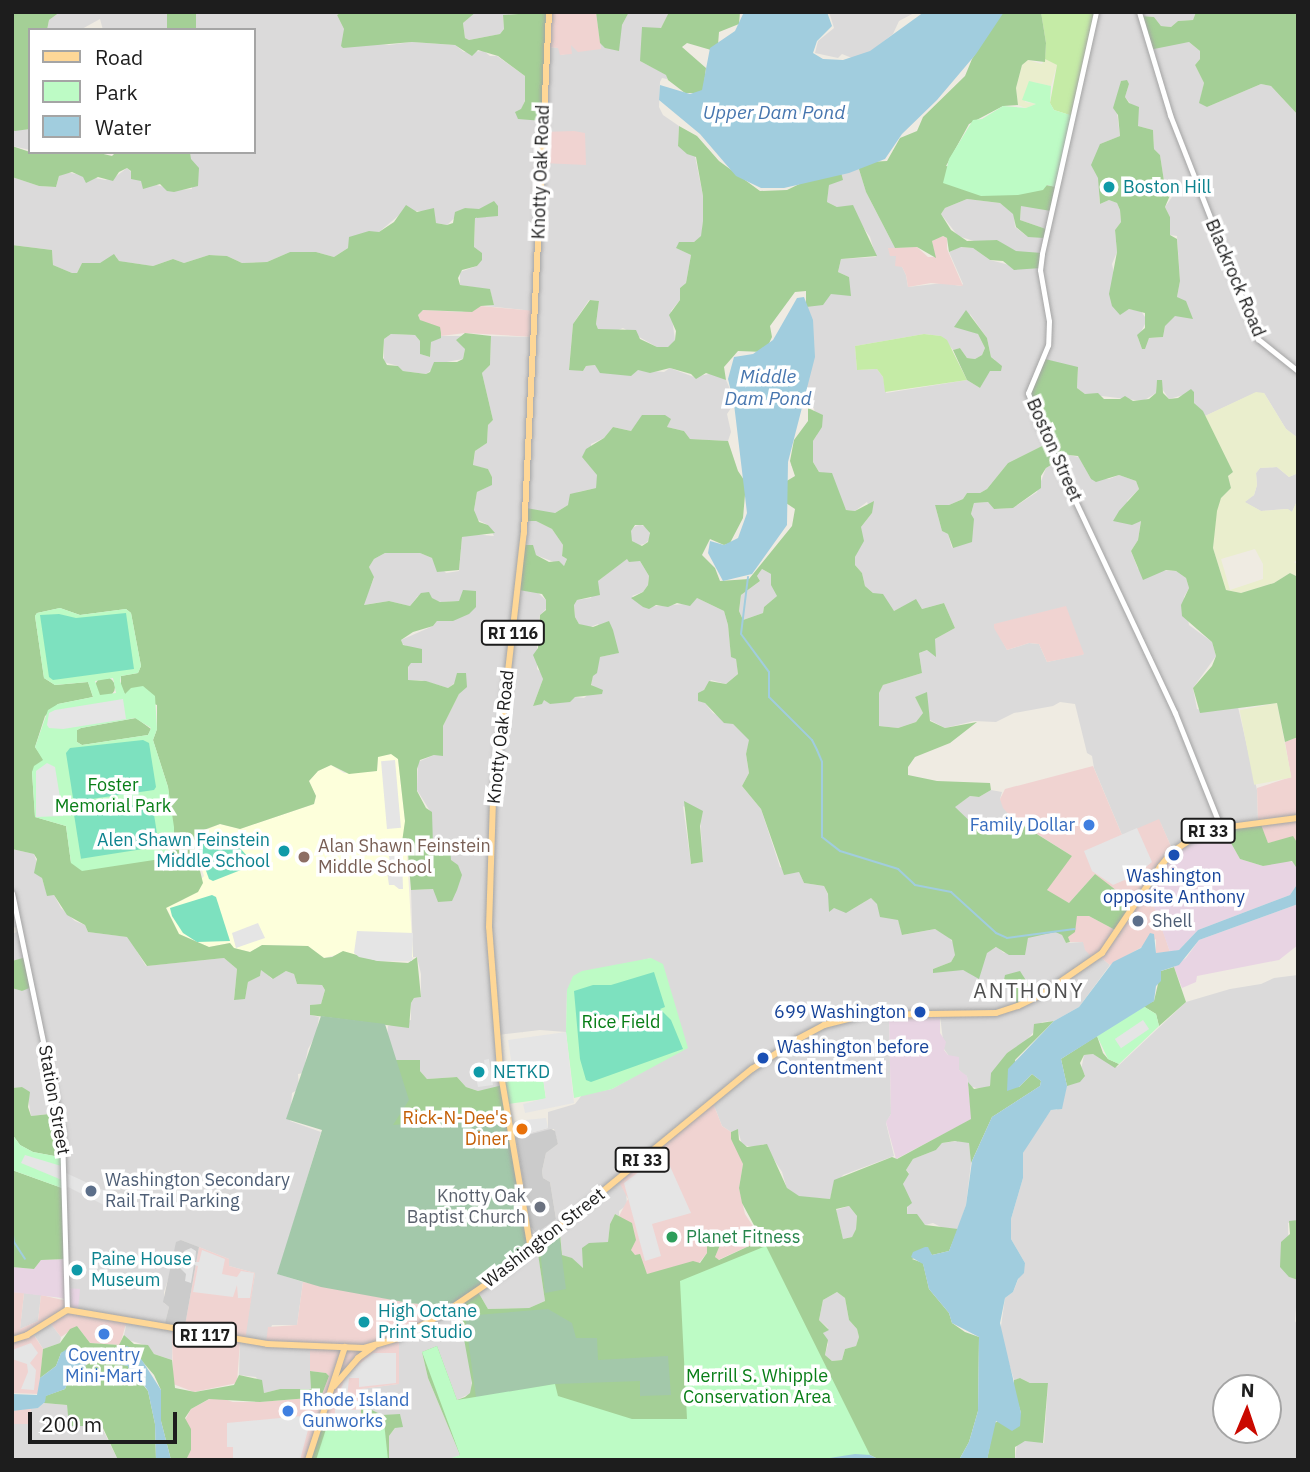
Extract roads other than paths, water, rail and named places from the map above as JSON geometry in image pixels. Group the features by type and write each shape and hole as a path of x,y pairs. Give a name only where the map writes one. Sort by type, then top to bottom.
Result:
{"main road":[{"name":"Knotty Oak Road","path":"531,1250 500,1069 489,926 493,803 524,533 549,12"},
{"name":"Washington Street","path":"345,1347 374,1346 441,1315 531,1250 752,1069 824,1026 864,1015 996,1013 1041,995 1102,953 1172,852 1204,832 1298,818"},
{"path":"12,1340 27,1335 67,1310"},
{"name":"RI 117","path":"67,1310 227,1339 345,1347"},
{"name":"RI 33","path":"333,1387 358,1357 374,1346"},
{"name":"RI 33","path":"308,1460 345,1347"}],"street":[{"name":"Boston Street","path":"1096,12 1042,254 1041,271 1049,321 1048,345 1028,393 1040,426 1175,713 1221,828"},
{"name":"Blackrock Road","path":"1139,12 1170,115 1258,339 1298,371"},
{"name":"Station Street","path":"12,893 62,1133 67,1310"}],"water":[{"name":"Upper Dam Pond","path":"744,12 827,12 832,26 817,41 813,53 823,59 843,60 870,51 924,12 1004,12 976,54 937,100 902,134 885,159 849,173 784,188 761,188 736,176 700,134 659,100 660,85 690,94 702,90 710,48 735,31"},
{"name":"Middle Dam Pond","path":"804,297 813,320 815,357 788,462 787,525 752,574 723,581 708,553 710,541 724,545 738,538 747,513 734,404 728,379 734,357 753,354 773,340 797,298"},
{"path":"1298,883 1298,904 1199,940 1179,965 1161,971 1161,981 1156,986 1154,1001 1061,1059 1067,1086 1062,1109 1051,1110 1023,1153 1023,1178 1011,1219 1011,1239 1025,1263 1024,1273 1018,1279 1013,1292 1005,1298 1000,1323 1021,1413 1020,1426 1012,1431 996,1421 987,1460 959,1460 969,1442 978,1411 979,1337 952,1323 949,1313 929,1289 923,1264 911,1257 913,1252 925,1247 928,1247 932,1255 949,1251 966,1205 972,1161 992,1117 1040,1086 1041,1081 1032,1074 1019,1087 1007,1091 1008,1069 1054,1021 1079,1007 1113,962 1141,948 1150,933 1154,934 1156,953 1179,950 1198,930 1290,895"},
{"path":"127,1346 138,1354 161,1390 161,1421 171,1460 156,1460 155,1424 148,1391 139,1377 129,1375 128,1366 95,1360 86,1363 85,1367 71,1374 65,1389 46,1396 45,1402 38,1408 12,1411 12,1394 37,1395 40,1378 56,1366 61,1353 67,1349 118,1351"},
{"path":"855,1454 870,1455 880,1460 817,1460"}],"waterway":[{"path":"748,577 741,634 769,672 769,697 812,740 822,762 822,837 840,851 898,869 915,885 951,892 996,933 1007,938 1074,929"},
{"path":"12,1228 14,1242 25,1259"}],"place":[{"name":"Boston Hill","path":"1109,187"},
{"name":"Family Dollar","path":"1089,825"},
{"name":"Alen Shawn Feinstein Middle School","path":"284,851"},
{"name":"Washington opposite Anthony","path":"1174,855"},
{"name":"Alan Shawn Feinstein Middle School","path":"304,857"},
{"name":"Shell","path":"1138,921"},
{"name":"699 Washington","path":"920,1012"},
{"name":"Washington before Contentment","path":"763,1058"},
{"name":"NETKD","path":"479,1072"},
{"name":"Rick-N-Dee's Diner","path":"522,1129"},
{"name":"Washington Secondary Rail Trail Parking","path":"91,1191"},
{"name":"Knotty Oak Baptist Church","path":"540,1207"},
{"name":"Planet Fitness","path":"672,1237"},
{"name":"Paine House Museum","path":"77,1270"},
{"name":"High Octane Print Studio","path":"364,1322"},
{"name":"Coventry Mini-Mart","path":"104,1334"},
{"name":"Rhode Island Gunworks","path":"288,1411"}],"district":[{"name":"ANTHONY","path":"1029,990"}],"park label":[{"name":"Foster Memorial Park","path":"113,796"},
{"name":"Rice Field","path":"621,1022"},
{"name":"Merrill S. Whipple Conservation Area","path":"757,1387"}]}
